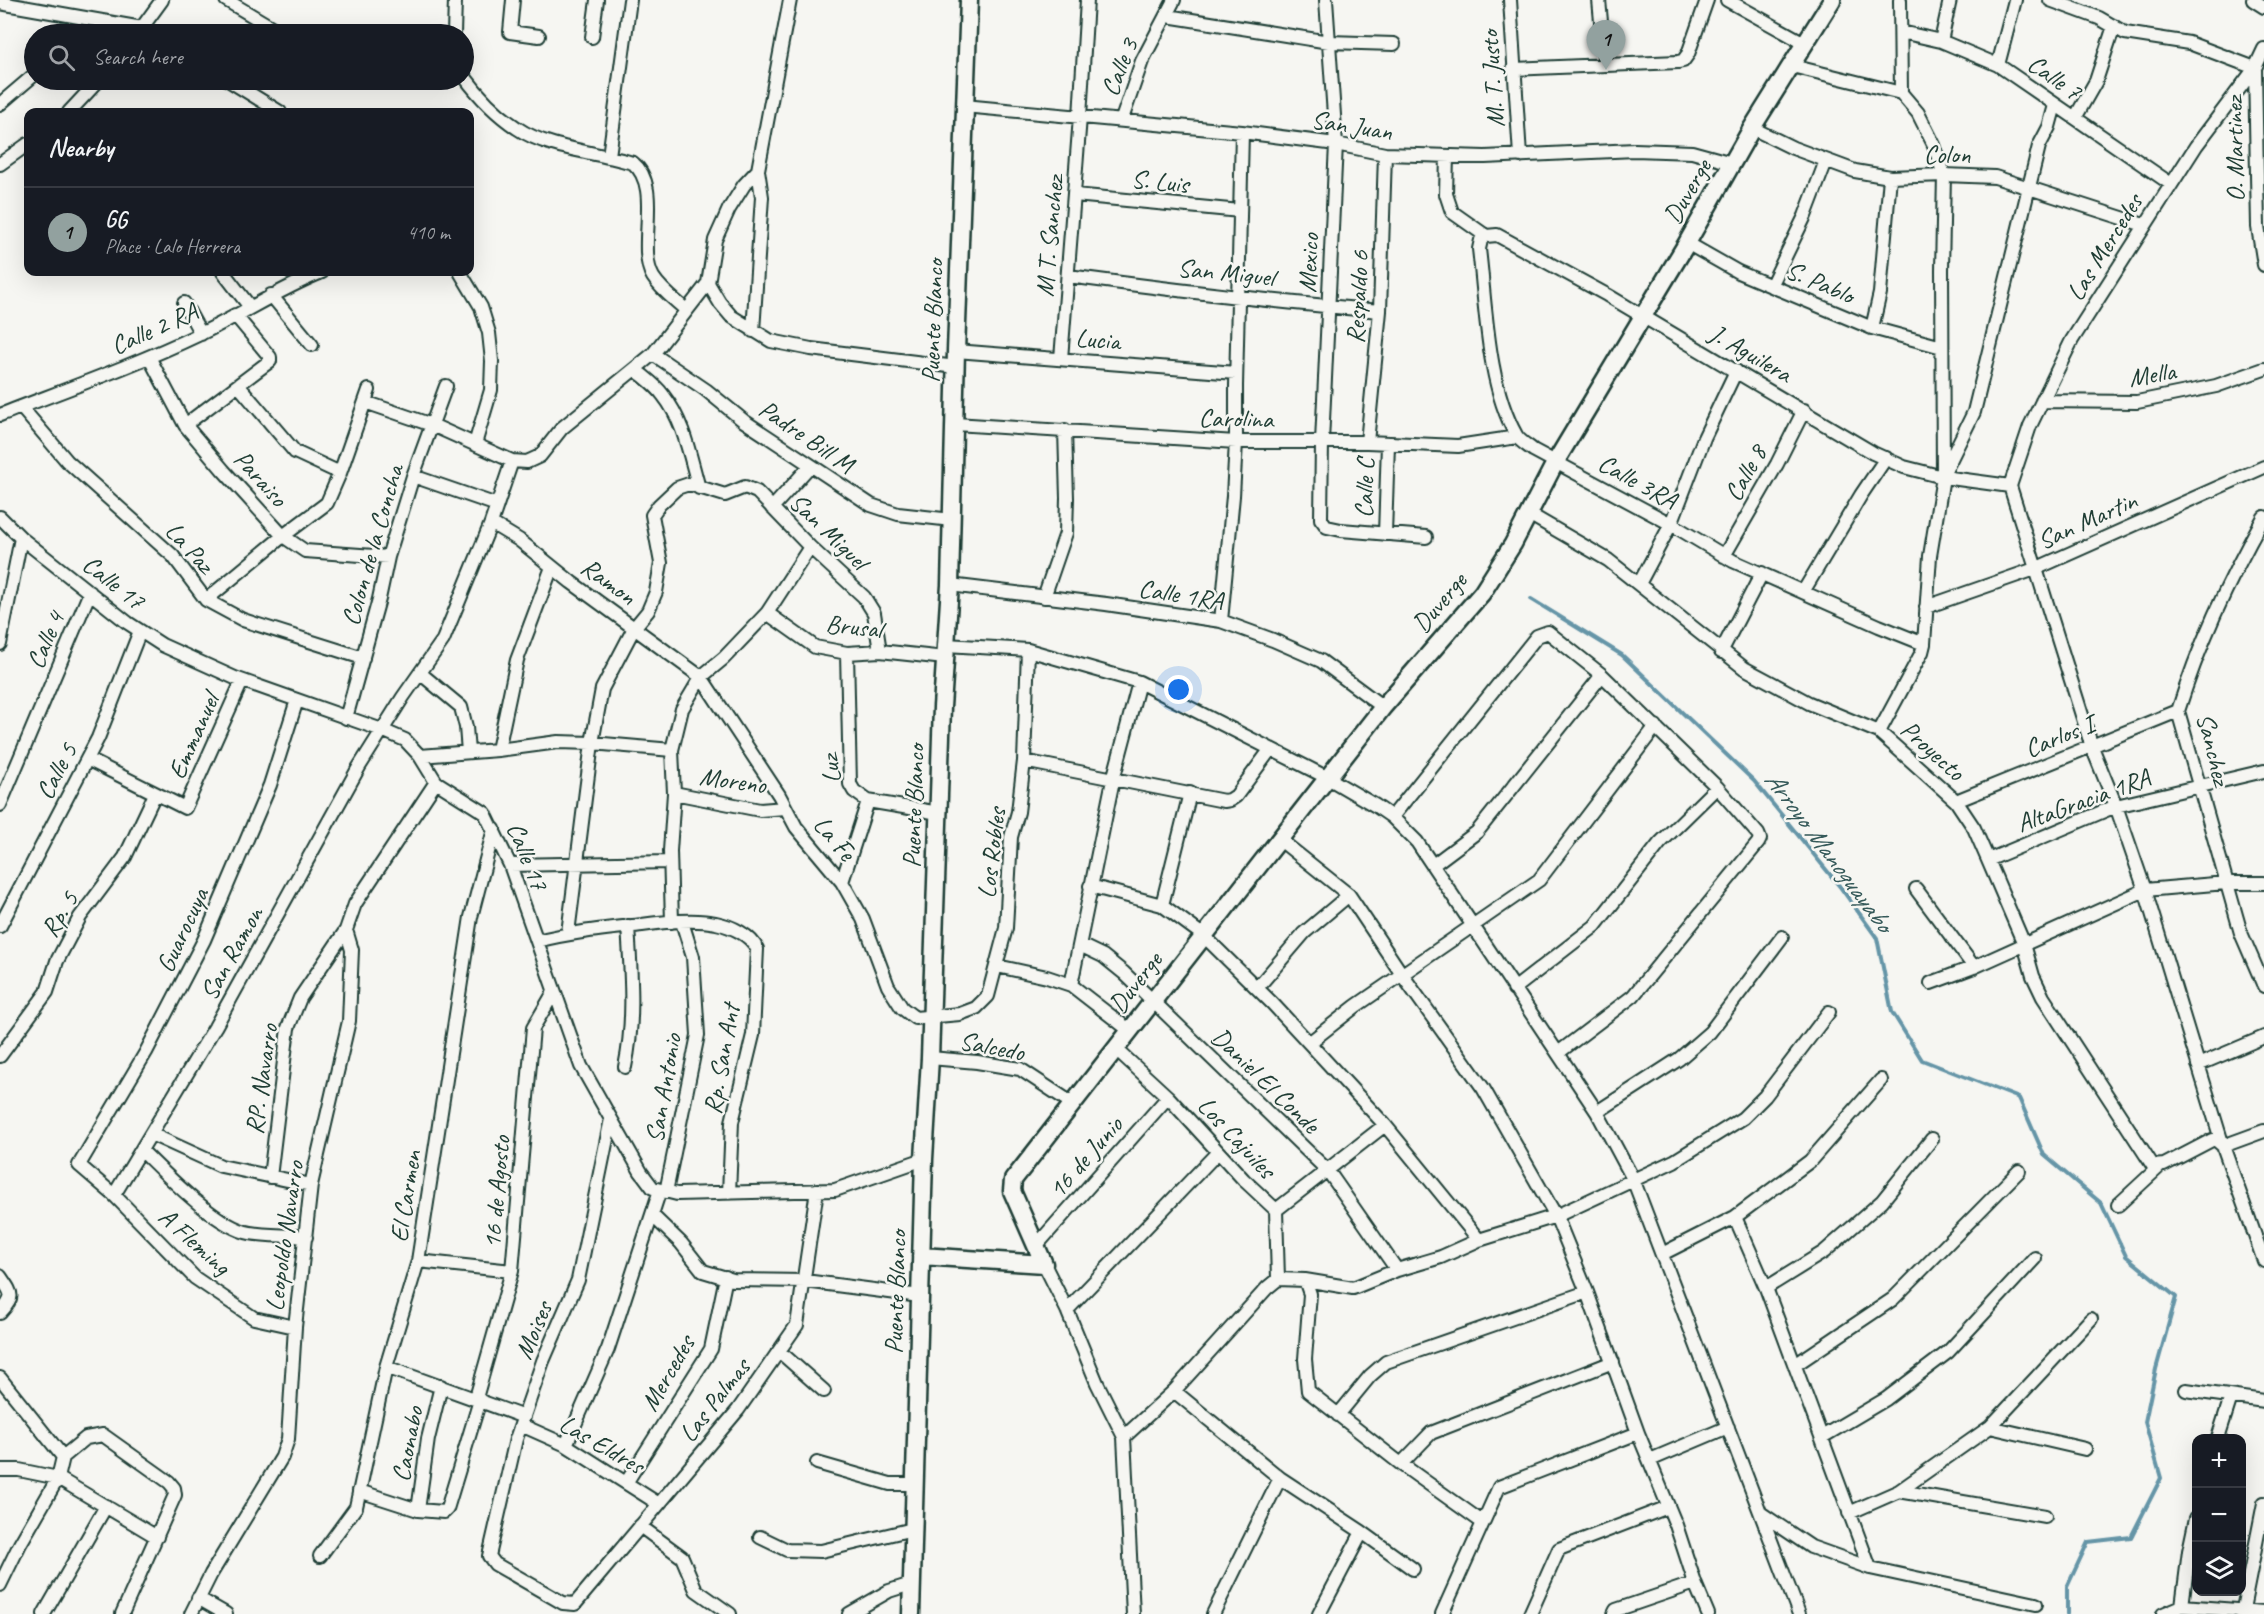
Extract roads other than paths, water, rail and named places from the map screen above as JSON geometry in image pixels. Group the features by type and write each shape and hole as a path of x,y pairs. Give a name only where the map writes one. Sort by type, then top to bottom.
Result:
{"street":[{"path":"145,24 162,0"},
{"path":"226,0 256,24"},
{"path":"454,24 455,0"},
{"path":"513,0 510,32 539,36"},
{"path":"592,37 597,0"},
{"path":"609,156 630,0"},
{"path":"753,331 762,197 758,170 790,0"},
{"name":"Puente Blanco","path":"911,1614 924,1159 950,585 969,0"},
{"name":"M T. Sanchez","path":"1061,359 1075,195 1087,0"},
{"name":"Calle 3","path":"1122,119 1142,61 1174,0"},
{"name":"Mexico","path":"1326,0 1336,144 1322,442 1321,519 1327,527 1385,534"},
{"name":"M. T. Justo","path":"1510,0 1520,156"},
{"path":"1599,0 1605,64"},
{"path":"1513,69 1683,61 1688,54 1707,0"},
{"path":"1727,0 1806,44"},
{"name":"Duverge","path":"1036,1246 1011,1186 1013,1180 1383,707 1482,593 1513,544 1556,461 1687,243 1752,128 1832,0"},
{"path":"1900,0 1901,93"},
{"path":"1941,41 1950,0"},
{"path":"1998,65 2014,0"},
{"path":"2050,0 2099,18 2125,33 2189,43 2255,68"},
{"path":"2253,0 2264,7"},
{"path":"9,2 108,24"},
{"path":"1167,16 1329,42 1394,44"},
{"path":"2075,118 2096,81 2114,27"},
{"name":"Calle 7","path":"1901,32 1941,41 1998,65 2171,184"},
{"name":"Las Mercedes","path":"2010,486 2030,426 2072,340 2196,146 2255,68 2264,49"},
{"path":"1792,66 1901,93 1918,113 1934,145 1944,175 1942,477 1930,556 1924,644 1922,652 1879,732"},
{"name":"O. Martinez","path":"2255,68 2260,115 2261,181 2258,227 2264,265"},
{"path":"0,104 24,84"},
{"path":"474,89 518,129 549,142 633,163 639,168 646,183 649,261 652,276 686,310"},
{"path":"73,108 90,90"},
{"path":"246,90 274,108"},
{"path":"1942,477 1974,412 2039,146 2049,127 2055,105"},
{"name":"San Juan","path":"964,106 1242,132 1336,144 1386,154 1520,156 1635,150 1692,152 1732,164"},
{"name":"Colon","path":"1752,128 1826,161 1855,171 1890,177 1944,175 1995,177 2144,225"},
{"path":"1221,621 1236,442 1242,132"},
{"path":"0,164 24,147"},
{"name":"Respaldo 6","path":"1367,442 1380,311 1386,154"},
{"name":"J. Aguilera","path":"1447,156 1446,194 1452,212 1484,238 1497,235 1644,316 1873,453 1904,466 1942,477 2010,486"},
{"path":"1771,286 1804,216 1826,161"},
{"path":"206,600 327,503 367,396 513,461 527,462 540,456 562,428 653,354 708,283 715,240 729,209 744,185 758,170"},
{"path":"1872,328 1880,293 1890,177"},
{"name":"S. Luis","path":"1075,195 1240,211"},
{"path":"1484,238 1479,249 1492,358 1500,398 1517,437"},
{"name":"S. Pablo","path":"1687,243 1738,272 1872,328 1942,346"},
{"path":"226,276 250,307"},
{"name":"Calle 2 RA","path":"0,415 201,334 271,295 313,276"},
{"path":"462,276 481,307 489,333 492,361 491,390 475,444"},
{"name":"San Miguel","path":"1068,276 1192,293 1380,311"},
{"name":"Lucia","path":"708,283 731,316 753,331 771,341 812,349 956,359 1061,359 1236,373"},
{"path":"271,295 312,345"},
{"path":"184,303 201,334"},
{"path":"185,424 271,360 236,315"},
{"name":"Padre Bill M","path":"653,354 810,466 871,505 898,514 952,520"},
{"name":"Paraiso","path":"148,357 185,424 283,536 305,551 388,558"},
{"path":"635,369 662,393 674,411 682,429 699,488"},
{"name":"Mella","path":"2042,401 2137,402 2216,386 2264,369"},
{"path":"1639,584 1671,524 1704,438 1736,371"},
{"path":"238,385 295,452 340,473"},
{"name":"Colon de la Concha","path":"346,717 388,558 413,476 446,386"},
{"name":"La Paz","path":"21,407 67,461 173,556 206,600 243,620 363,657"},
{"name":"Calle 8","path":"1724,556 1777,464 1804,410"},
{"name":"Carolina","path":"955,424 1236,442 1367,442 1458,446 1517,437"},
{"path":"1044,597 1066,533 1065,430"},
{"name":"Calle 3RA","path":"1517,437 1533,450 1671,524 1724,556 1924,644"},
{"name":"Calle C","path":"1385,534 1388,444"},
{"path":"1803,592 1886,458"},
{"name":"San Ramon","path":"114,1195 215,1027 359,767 443,640 513,461"},
{"path":"772,508 810,466"},
{"name":"San Martin","path":"1926,607 2035,569 2264,466"},
{"path":"413,476 497,505"},
{"path":"568,933 592,743 602,689 634,628 648,611 656,592 661,563 652,515 677,488 689,484 699,488"},
{"path":"2010,486 2092,747 2116,806 2145,891 2223,1146 2264,1261"},
{"name":"San Miguel","path":"699,488 724,495 745,487 757,492 810,547 864,597 874,613 880,651"},
{"name":"Proyecto","path":"1529,514 1608,560 1744,668 1782,690 1879,732 1956,801 1974,828 2024,944 2033,976 2043,997 2157,1166"},
{"name":"Calle 17","path":"0,517 21,538 140,631 162,645 242,681 405,740 420,756 436,782 485,813 510,865 581,1066 641,1172 653,1188 663,1191"},
{"path":"2261,535 2264,518"},
{"name":"Ramon","path":"490,523 519,540 552,567 701,676"},
{"path":"1385,534 1426,537"},
{"name":"Sanchez","path":"2261,535 2236,566 2188,678 2178,711 2241,933 2264,986"},
{"path":"0,644 21,538"},
{"path":"701,676 724,658 767,613 810,547"},
{"path":"498,750 518,660 552,567"},
{"path":"1721,652 1762,573"},
{"name":"Calle 1RA","path":"950,585 1221,621 1322,661 1383,707"},
{"name":"Calle 4","path":"0,805 90,592"},
{"name":"Brusal","path":"767,613 815,647 847,653 1028,650 1139,682 1328,778 1392,817 1417,842 1434,865 1514,990 1597,1112 1633,1179 1799,1614"},
{"name":"Calle 5","path":"0,926 98,738 140,631"},
{"path":"1392,817 1530,645 1542,633 1548,632 1602,675 1656,726 1717,787 1758,834 1760,838 1758,843 1633,996 1558,1053"},
{"name":"Los Robles","path":"931,1017 960,1014 976,1008 988,996 997,966 1006,928 1011,837 1018,813 1024,761 1028,650"},
{"name":"Luz","path":"847,653 850,784 854,791 868,801 939,813"},
{"path":"420,673 461,707 466,727 468,753"},
{"path":"1434,865 1477,832 1602,675"},
{"name":"San Antonio","path":"566,1445 608,1349 652,1215 663,1191 699,1035 693,957 677,922 670,862 674,793 672,750 682,709 701,676"},
{"name":"La Fe","path":"701,676 779,795 796,827 843,882 862,919 888,986 902,1008 915,1018 931,1017"},
{"name":"Emmanuel","path":"156,794 185,808 242,681"},
{"path":"1071,985 1113,780 1139,682"},
{"name":"Guarocuya","path":"79,1165 146,1052 204,940 270,785 297,700"},
{"name":"Carlos I","path":"1956,801 2178,711"},
{"path":"1309,1043 1356,1006 1403,976 1539,880 1656,726"},
{"path":"420,756 498,750 558,742 672,750"},
{"path":"1024,761 1113,780 1230,800 1270,750"},
{"path":"87,759 156,794"},
{"name":"AltaGracia 1RA","path":"1988,860 2116,806 2264,771"},
{"name":"RP. Navarro","path":"270,1177 288,1028 300,998 346,930 355,904 436,782"},
{"path":"1514,990 1595,926 1660,843 1717,787"},
{"name":"Moreno","path":"674,793 760,810 785,808"},
{"path":"1162,905 1190,793"},
{"name":"Rp. 5","path":"0,1056 47,992 57,961 80,917 125,857 156,794"},
{"path":"843,882 868,801"},
{"name":"El Carmen","path":"320,1556 356,1507 386,1366 418,1261 471,917 494,829"},
{"path":"1279,839 1349,895 1403,976 1483,1088 1556,1216 1587,1292 1638,1433 1708,1614"},
{"path":"510,865 670,862"},
{"path":"1931,983 1974,967 2145,891 2226,883 2264,884"},
{"path":"1090,886 1162,905 1204,936 1257,988 1386,1125 1479,1240"},
{"path":"1916,889 1974,967"},
{"path":"1257,988 1304,933 1349,895"},
{"name":"Rp. San Ant","path":"537,941 568,933 677,922 715,923 748,936 757,949 753,1035 732,1122 729,1193"},
{"path":"625,1067 631,1039 632,1009 628,926"},
{"name":"Leopoldo Navarro","path":"191,1614 282,1457 288,1439 295,1327 311,1185 349,1021 352,951 346,930"},
{"path":"1597,1112 1679,1059 1710,1032 1782,937"},
{"name":"Daniel El Conde","path":"1080,945 1103,956 1117,967 1328,1171 1397,1270"},
{"path":"997,966 1071,985 1129,1030"},
{"name":"16 de Agosto","path":"418,1510 441,1513 447,1509 512,1271 533,1028 554,992"},
{"path":"1124,1437 1174,1391 1267,1287 1278,1279 1305,1280 1353,1288 1397,1270 1441,1257 1479,1240 1556,1216 1674,1161 1743,1118 1765,1096 1829,1012"},
{"path":"2198,1065 2264,1037"},
{"name":"Los Cajuiles","path":"1115,1048 1168,1097 1218,1152 1276,1210 1278,1279"},
{"name":"Salcedo","path":"930,1058 1020,1069 1073,1104"},
{"path":"1662,1254 1735,1217 1810,1161 1881,1080"},
{"name":"16 de Junio","path":"1036,1246 1168,1097"},
{"name":"Moises","path":"575,1604 563,1603 495,1564 489,1556 522,1421 543,1361 578,1280 611,1119"},
{"path":"1276,1210 1386,1125"},
{"path":"2223,1146 2264,1131"},
{"path":"151,1134 221,1166 311,1185"},
{"path":"1766,1288 1824,1252 1882,1201 1932,1139"},
{"path":"2118,1205 2157,1166 2212,1140 2216,1140 2223,1146"},
{"path":"141,1150 189,1195 220,1220 248,1233 306,1237"},
{"path":"1067,1310 1218,1152"},
{"path":"663,1191 677,1194 835,1190 924,1159"},
{"name":"A Fleming","path":"79,1165 114,1195 195,1278 254,1318 295,1327"},
{"path":"1794,1365 1893,1299 2019,1171"},
{"name":"Las Palmas","path":"575,1604 738,1410 797,1325 817,1190"},
{"path":"652,1215 681,1243 703,1270 733,1280 805,1281 920,1296"},
{"path":"1735,1217 1766,1288 1870,1568"},
{"path":"2251,1227 2264,1222"},
{"path":"1036,1246 1067,1310 1097,1383 1124,1437 1133,1614"},
{"path":"921,1256 1044,1264"},
{"path":"1822,1437 1886,1399 1948,1352 2035,1258"},
{"path":"418,1261 512,1271"},
{"path":"0,1276 12,1293 11,1301 0,1312"},
{"name":"Mercedes","path":"626,1483 711,1349 726,1277"},
{"path":"1305,1280 1310,1294 1305,1359 1308,1391 1401,1464 1482,1522"},
{"path":"1338,1415 1370,1376 1386,1362 1587,1292"},
{"path":"1849,1513 1899,1491 1990,1427 2091,1319"},
{"path":"779,1351 824,1391"},
{"path":"1401,1464 1431,1433 1613,1362"},
{"name":"Las Eldres","path":"386,1366 478,1399 522,1421 566,1445 659,1504"},
{"path":"0,1378 63,1457"},
{"name":"Caonabo","path":"418,1510 428,1439 441,1386"},
{"path":"2186,1390 2264,1401"},
{"path":"1174,1391 1280,1478 1413,1569"},
{"path":"2218,1434 2231,1397"},
{"path":"1650,1460 1728,1427"},
{"path":"1990,1427 2085,1449"},
{"path":"1442,1614 1499,1487 1638,1433"},
{"path":"0,1585 58,1478 63,1457 86,1438 103,1436 169,1482 174,1488 175,1495 122,1614"},
{"path":"817,1463 890,1484 914,1484"},
{"path":"0,1470 19,1470 58,1478 157,1538"},
{"path":"1213,1614 1280,1478"},
{"path":"359,1491 418,1510"},
{"path":"1899,1491 2045,1516"},
{"path":"2242,1613 2262,1523 2264,1503"},
{"path":"44,1614 106,1506"},
{"path":"1530,1614 1559,1549 1668,1507"},
{"path":"1762,1514 1811,1547 1870,1568 2036,1604"},
{"path":"640,1526 682,1557 696,1590 730,1614"},
{"path":"760,1537 787,1550 821,1551 913,1529"},
{"path":"1319,1614 1362,1532"},
{"path":"2182,1606 2192,1537"},
{"path":"1616,1613 1695,1583"},
{"path":"849,1614 889,1591 911,1584"},
{"path":"198,1599 226,1614"},
{"path":"2163,1614 2182,1606 2242,1613 2264,1612"}],"waterway":[{"name":"Arroyo Manoguayabo","path":"1531,599 1622,655 1754,781 1841,888 1877,938 1892,1012 1922,1060 2019,1098 2044,1155 2101,1203 2126,1256 2176,1297 2156,1369 2145,1422 2161,1478 2131,1537 2088,1542 2067,1587 2067,1614"}],"place":[{"name":"GG","path":"1606,70"}]}
